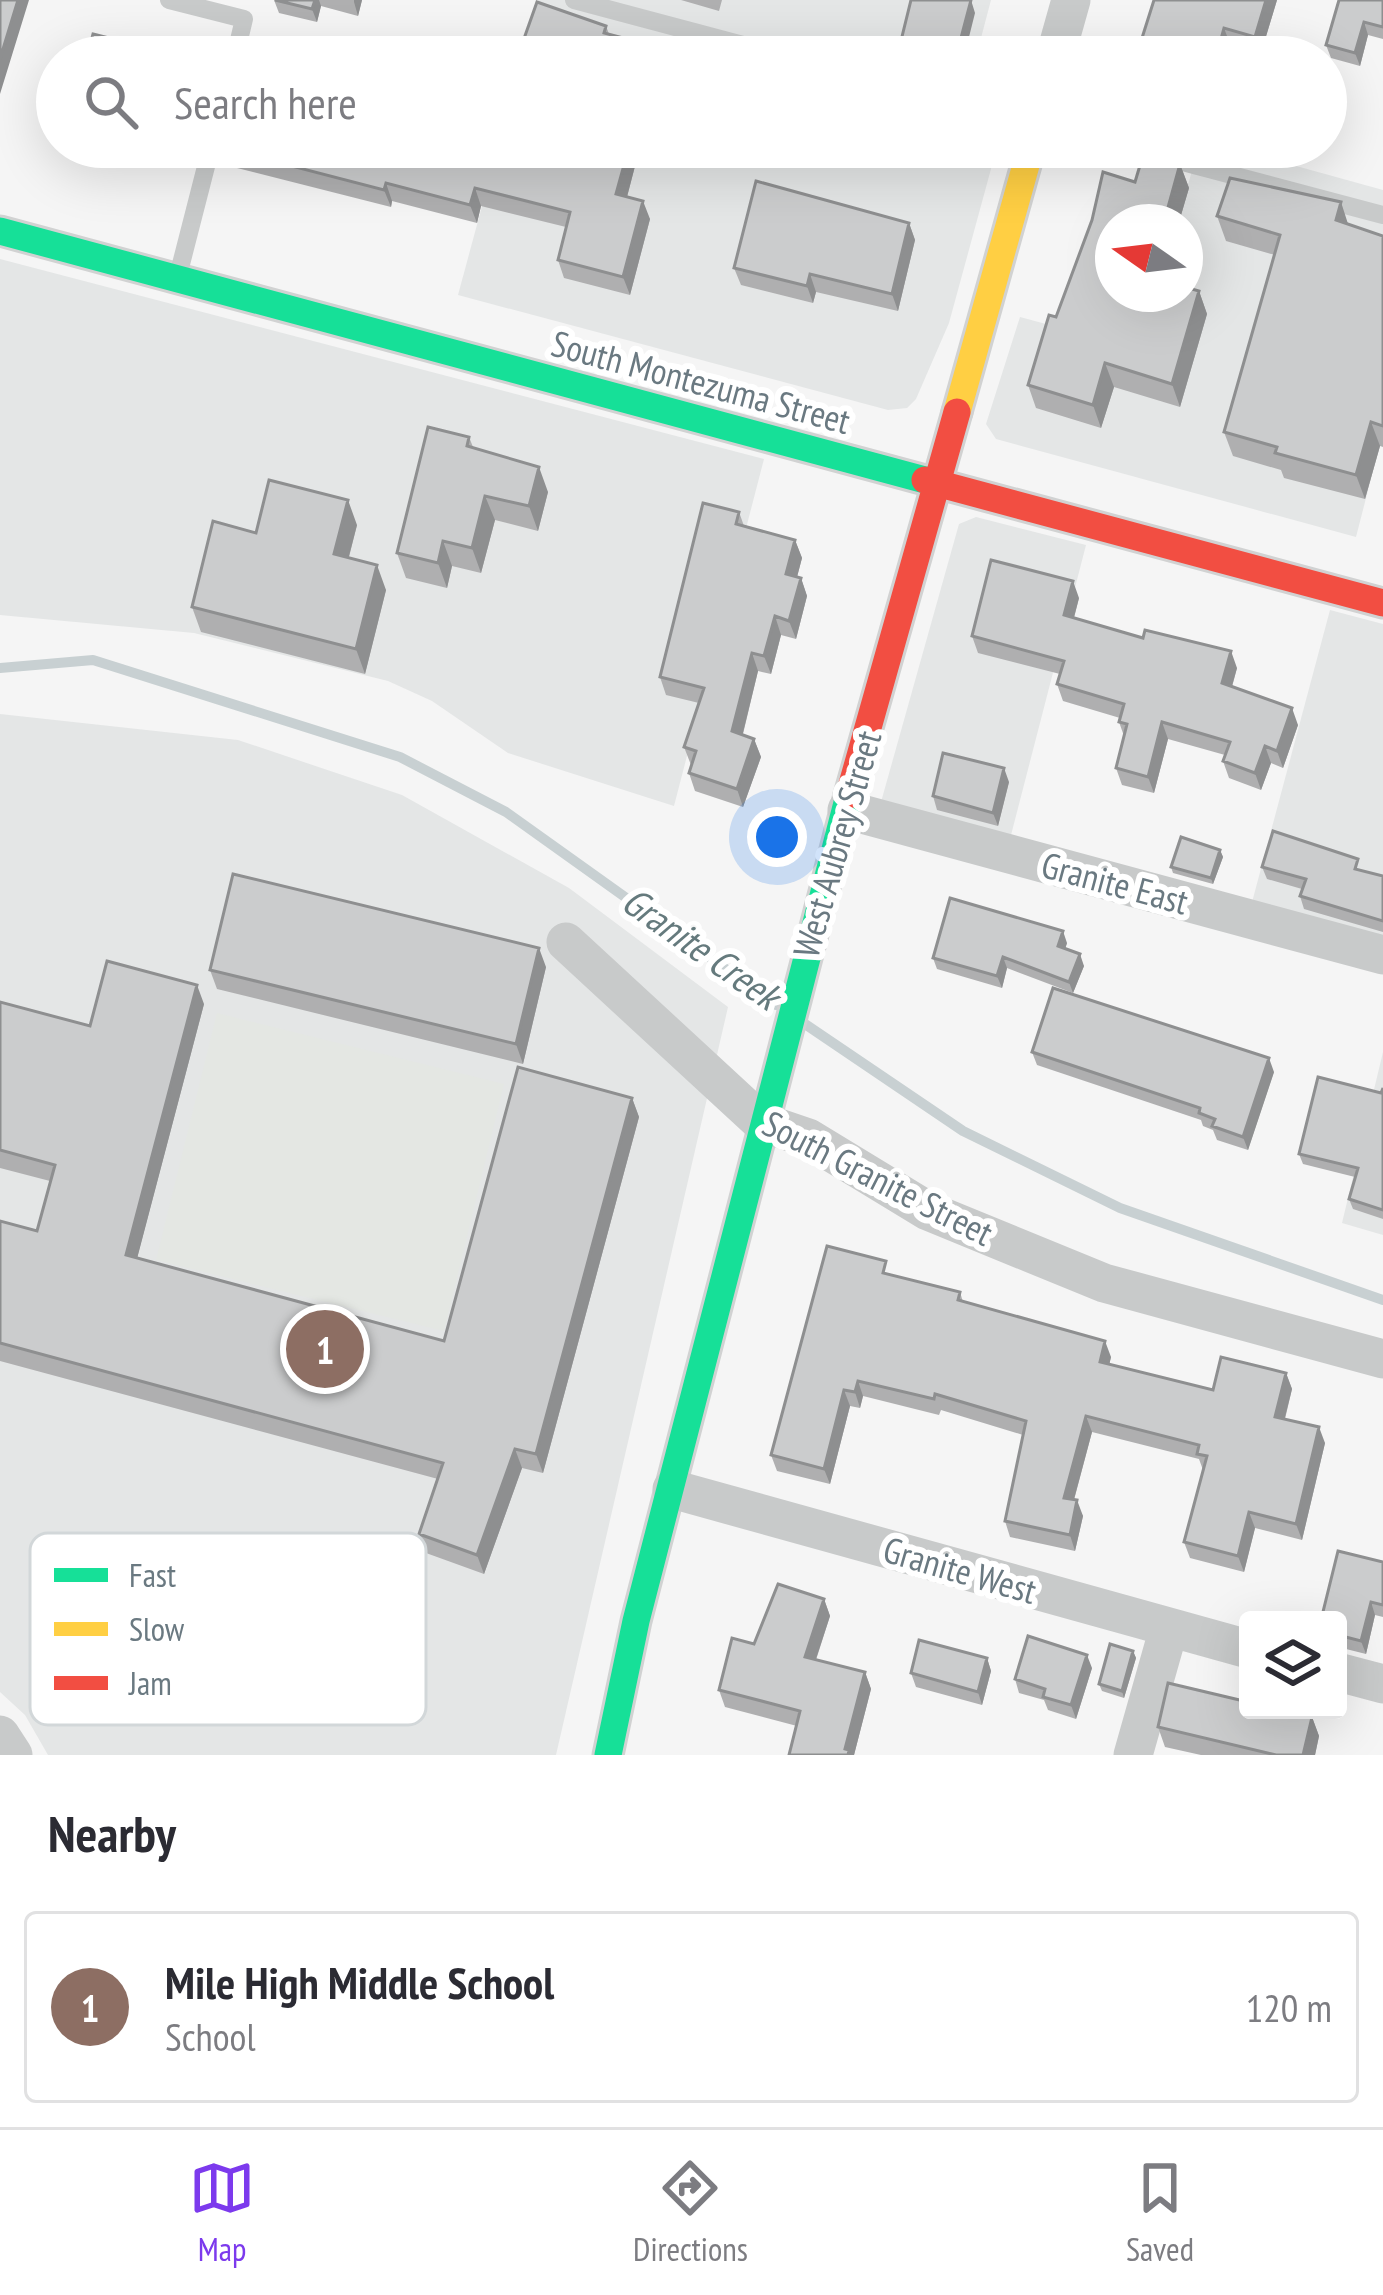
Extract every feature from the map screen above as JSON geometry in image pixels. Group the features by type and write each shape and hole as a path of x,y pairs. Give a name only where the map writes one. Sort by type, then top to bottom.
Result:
{"street":[{"path":"1061,36 1071,0"},
{"name":"West Aubrey Street","path":"608,1755 636,1621 806,950 1025,168"},
{"name":"South Montezuma Street","path":"0,231 1383,603"},
{"name":"Granite East","path":"847,810 1383,955"},
{"name":"South Granite Street","path":"566,942 761,1122 808,1138 928,1211 1104,1283 1383,1359"},
{"name":"Granite West","path":"672,1489 1239,1647"},
{"path":"1133,1755 1169,1628"},
{"path":"1347,1674 1383,1684"},
{"path":"0,1735 13,1755"}],"lane":[{"path":"169,0 244,19 240,36"},
{"path":"574,0 709,36"},
{"path":"177,279 206,168"},
{"path":"1205,168 1383,215"}],"shaded area":[{"path":"538,0 991,0 982,36 529,36"},
{"path":"492,168 991,168 949,323 916,399 907,408 888,410 458,295"},
{"path":"1193,168 1303,168 1383,190 1383,432 1356,537 996,439 986,424 1020,317 1139,349 1170,312 1203,312 1203,204 1182,204"},
{"path":"0,259 764,459 674,806 508,753 432,701 388,681 194,633 0,615"},
{"path":"976,517 1086,545 1010,839 881,802 959,524"},
{"path":"1330,610 1383,624 1383,941 1251,906"},
{"path":"0,714 238,740 402,795 569,888 728,1007 556,1755 48,1755 31,1725 426,1725 426,1533 30,1533 30,1724 0,1692"},
{"path":"217,1013 504,1084 444,1331 156,1260"},
{"path":"1383,1052 1383,1235 1342,1223"}],"building":[{"path":"0,0 18,0 0,59"},
{"path":"275,0 315,0 312,9"},
{"path":"911,0 971,0 962,36 902,36"},
{"path":"1154,0 1266,0 1255,36 1224,28 1222,36 1143,36"},
{"path":"1339,0 1383,0 1383,27 1364,22 1355,53 1347,51 1347,36 1329,36"},
{"path":"537,2 606,26 604,33 616,36 525,36"},
{"path":"299,168 623,168 616,194 643,201 623,277 558,260 570,212 475,188 470,205 386,183 384,190"},
{"path":"1139,168 1179,168 1169,204 1096,204 1103,172 1135,182"},
{"path":"1230,178 1341,202 1336,220 1383,236 1383,426 1371,422 1356,475 1275,453 1277,447 1224,432 1280,235 1217,216"},
{"path":"756,181 909,223 892,294 810,274 807,286 734,268"},
{"path":"1095,207 1095,312 1193,312 1172,384 1105,363 1093,405 1028,385 1049,315 1056,317"},
{"path":"428,427 469,437 467,446 539,467 529,506 485,496 472,548 443,541 438,563 397,553"},
{"path":"269,480 348,500 334,554 377,565 356,649 192,607 213,521 256,533"},
{"path":"703,503 739,512 736,524 795,540 786,574 801,578 789,621 775,616 764,656 752,653 732,731 754,739 737,789 689,773 696,751 684,747 704,688 660,677"},
{"path":"991,560 1073,581 1064,615 1143,638 1145,630 1231,651 1222,683 1292,708 1277,751 1265,746 1255,773 1223,761 1230,742 1162,722 1148,777 1116,768 1127,724 1119,722 1124,704 1057,684 1064,661 972,636"},
{"path":"943,753 1004,768 993,813 933,796"},
{"path":"1273,831 1358,859 1355,869 1383,876 1383,921 1300,896 1306,879 1262,867"},
{"path":"1181,837 1220,850 1211,878 1171,867"},
{"path":"233,874 539,948 516,1044 210,970"},
{"path":"950,898 1063,931 1058,946 1080,954 1069,982 1003,957 997,976 933,958"},
{"path":"107,961 197,985 126,1255 444,1341 518,1067 632,1098 536,1454 515,1449 477,1555 419,1533 443,1463 0,1343 0,1221 37,1231 55,1165 0,1150 0,1002 90,1026"},
{"path":"1053,988 1269,1058 1243,1137 1212,1126 1215,1119 1199,1113 1200,1108 1032,1052"},
{"path":"1318,1077 1381,1093 1383,1088 1383,1210 1349,1199 1358,1168 1299,1154"},
{"path":"827,1246 886,1261 883,1273 960,1292 958,1300 1105,1341 1100,1362 1213,1390 1221,1357 1286,1373 1275,1417 1319,1427 1296,1524 1249,1512 1238,1556 1184,1542 1207,1456 1197,1454 1199,1445 1086,1416 1064,1498 1077,1500 1070,1535 1005,1521 1026,1421 935,1394 934,1399 858,1381 855,1392 844,1390 824,1469 771,1455"},
{"path":"1338,1551 1383,1562 1383,1605 1371,1602 1361,1641 1347,1637 1347,1611 1323,1611"},
{"path":"778,1584 824,1599 805,1657 865,1672 845,1749 848,1755 789,1755 800,1711 719,1690 732,1638 754,1644"},
{"path":"1028,1636 1087,1655 1071,1705 1043,1697 1045,1689 1015,1679"},
{"path":"919,1640 987,1658 978,1692 911,1673"},
{"path":"1110,1644 1133,1651 1122,1691 1099,1684"},
{"path":"1168,1683 1239,1700 1239,1719 1312,1719 1303,1755 1276,1755 1158,1727"}],"waterway":[{"name":"Granite Creek","path":"0,668 93,660 400,757 506,812 776,1005"},
{"name":"Granite Creek","path":"802,1022 963,1131 1120,1208 1383,1300"}],"traffic: fast":[{"path":"0,231 925,480"},
{"path":"608,1755 636,1621 849,795"}],"traffic: slow":[{"path":"957,412 1025,168"}],"traffic: jam":[{"path":"849,795 957,412"},
{"path":"925,480 1383,603"}],"place":[{"name":"Mile High Middle School","path":"325,1349"}]}
